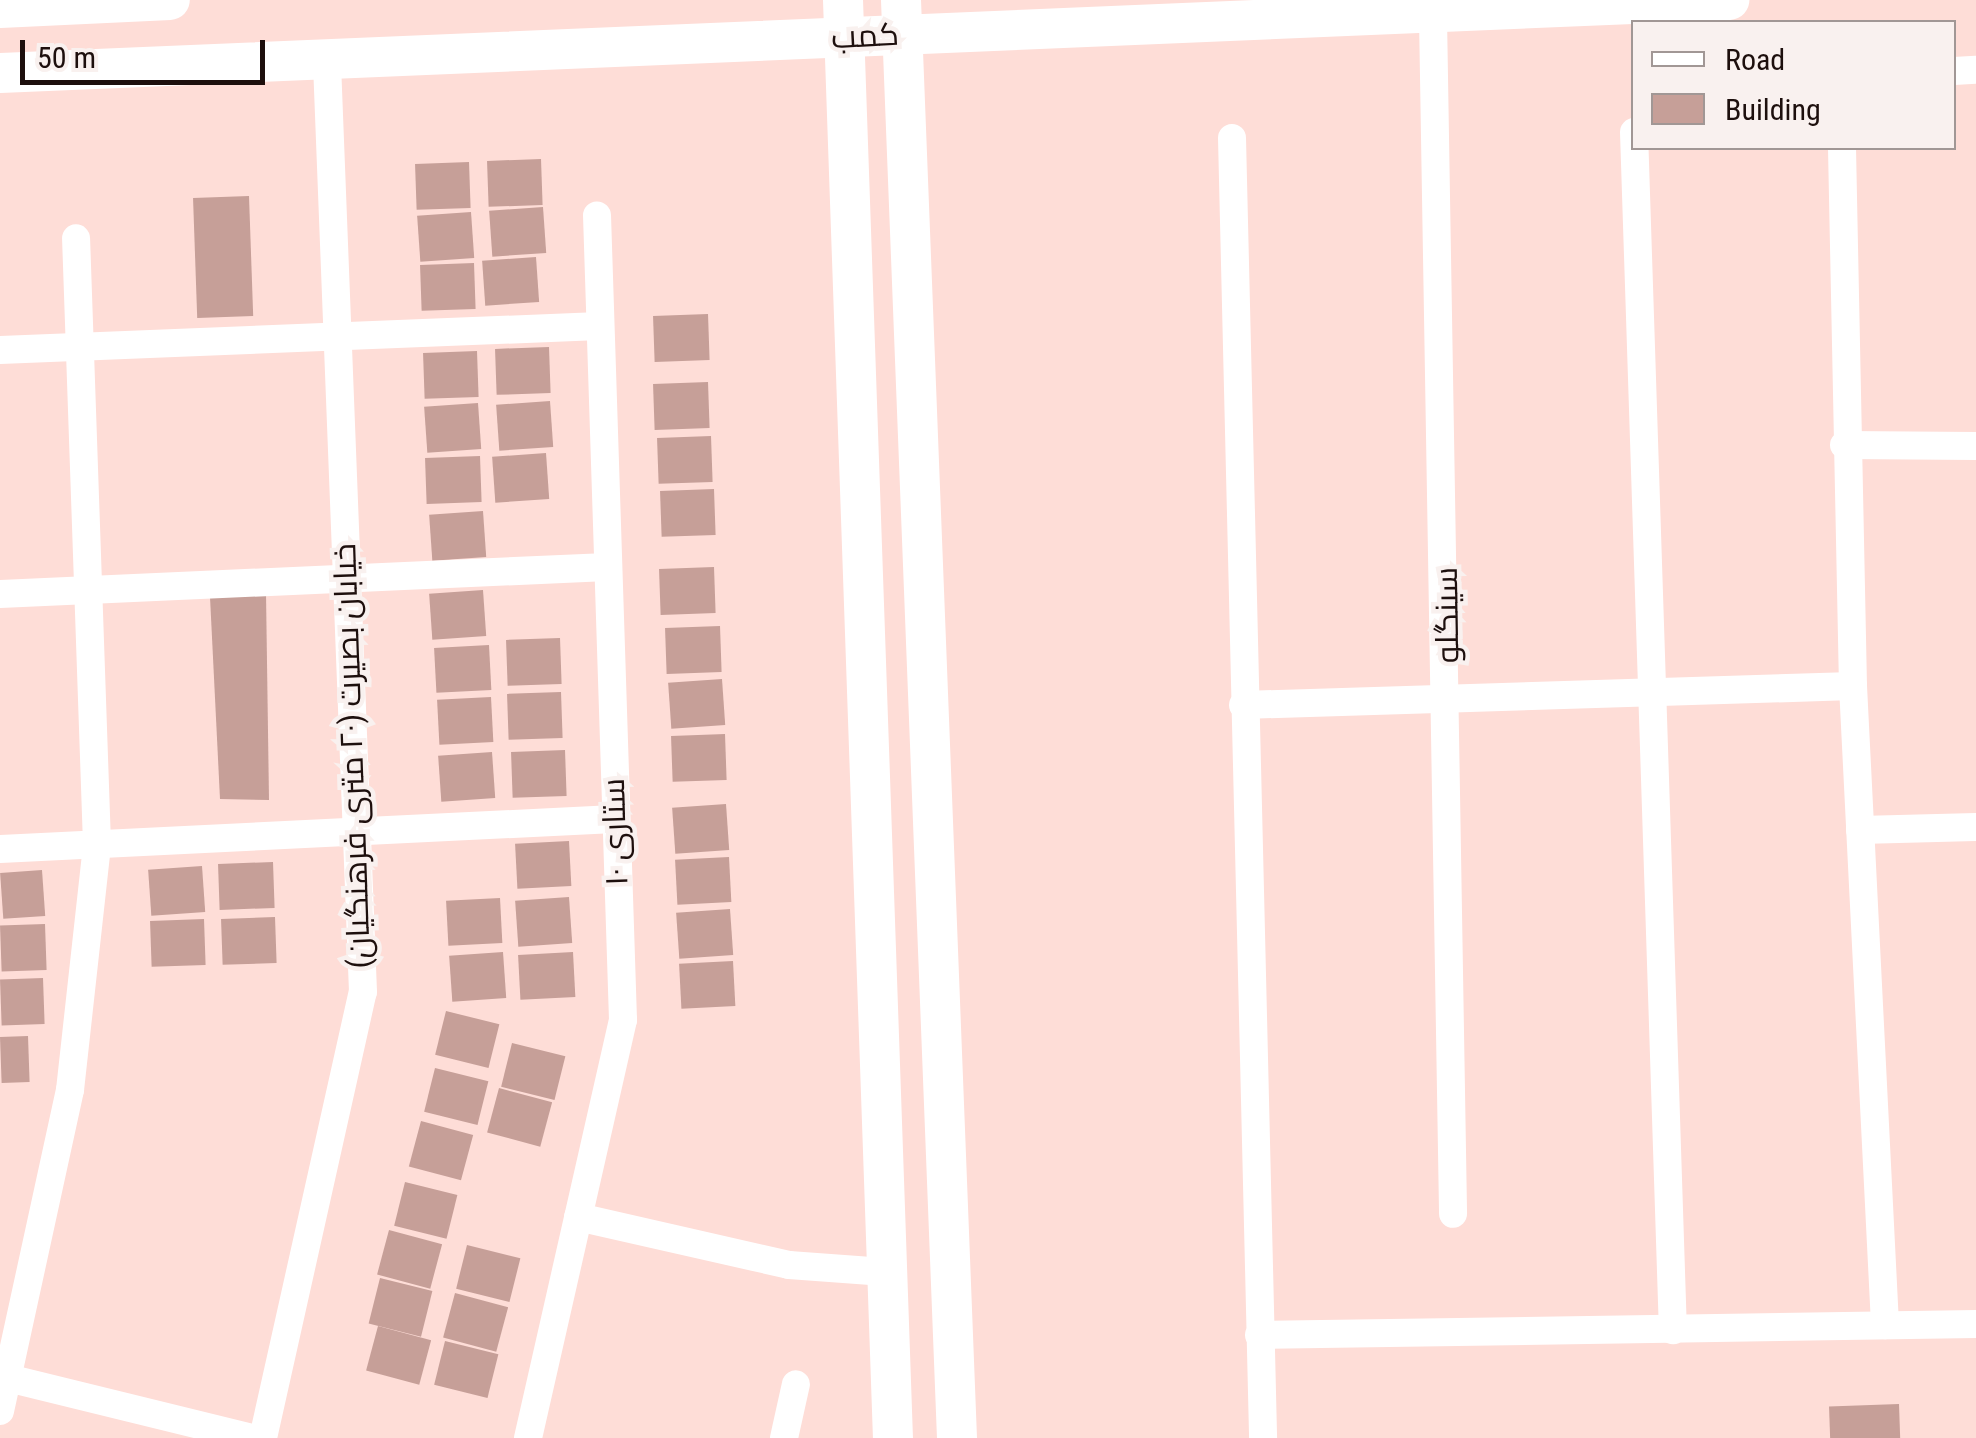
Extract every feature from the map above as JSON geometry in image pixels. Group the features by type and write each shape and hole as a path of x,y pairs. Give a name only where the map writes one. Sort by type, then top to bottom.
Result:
{"street":[{"path":"0,8 170,0"},
{"path":"843,0 884,1272 894,1438"},
{"name":"کمب","path":"0,73 326,63 900,17 1433,17 1729,0"},
{"path":"900,17 957,1438"},
{"name":"سینگلو","path":"1433,17 1449,698 1453,1214"},
{"name":"خیابان بصیرت (۲۰ متری فرهنگیان)","path":"263,1438 363,992 326,63"},
{"path":"1232,138 1263,1438"},
{"path":"1635,150 1673,1330"},
{"path":"1842,150 1844,446 1885,1325"},
{"name":"ستاری ۱۰","path":"528,1438 623,1020 597,215"},
{"path":"0,1412 70,1090 97,844 76,238"},
{"path":"0,350 600,326"},
{"path":"1844,446 1976,446"},
{"path":"0,594 345,582 607,567"},
{"path":"1244,705 1853,686"},
{"path":"0,849 614,819"},
{"path":"1860,830 1976,827"},
{"path":"578,1217 789,1264 884,1272"},
{"path":"1259,1335 1976,1324"},
{"path":"6,1376 252,1438"},
{"path":"784,1438 796,1384"}],"building":[{"path":"541,159 543,205 489,207 487,161"},
{"path":"469,162 471,208 417,210 415,164"},
{"path":"249,196 253,316 197,318 193,198"},
{"path":"543,207 546,253 492,257 489,211"},
{"path":"471,212 474,258 420,262 417,216"},
{"path":"536,257 539,302 485,306 482,261"},
{"path":"474,263 476,309 422,311 420,265"},
{"path":"708,314 710,360 655,362 653,316"},
{"path":"549,347 551,393 497,395 495,349"},
{"path":"477,351 479,397 425,399 423,353"},
{"path":"708,382 710,428 655,430 653,384"},
{"path":"550,401 553,447 499,451 496,405"},
{"path":"478,403 481,449 427,453 424,407"},
{"path":"711,436 713,482 659,484 657,438"},
{"path":"546,453 549,499 495,503 492,457"},
{"path":"480,456 482,502 427,504 425,458"},
{"path":"714,489 716,535 662,537 660,491"},
{"path":"483,511 486,557 432,561 429,515"},
{"path":"714,567 716,613 661,615 659,569"},
{"path":"483,590 486,636 432,640 429,594"},
{"path":"266,593 269,800 220,799 210,597"},
{"path":"720,626 722,672 667,674 665,628"},
{"path":"560,638 562,684 508,686 506,640"},
{"path":"489,645 491,690 436,693 434,648"},
{"path":"722,679 725,725 671,729 668,683"},
{"path":"561,692 563,738 509,740 507,694"},
{"path":"491,697 493,742 439,745 437,700"},
{"path":"725,734 727,780 673,782 671,736"},
{"path":"565,750 567,796 513,798 511,752"},
{"path":"492,752 495,798 441,802 438,756"},
{"path":"726,804 729,850 675,854 672,808"},
{"path":"569,841 571,886 517,889 515,844"},
{"path":"729,857 731,902 677,905 675,860"},
{"path":"273,862 275,908 220,910 218,864"},
{"path":"202,866 205,912 151,916 148,870"},
{"path":"42,870 45,916 3,919 0,873"},
{"path":"569,897 572,943 518,947 515,901"},
{"path":"500,898 502,943 448,946 446,901"},
{"path":"730,909 733,955 679,959 676,913"},
{"path":"275,917 277,963 223,965 221,919"},
{"path":"204,919 206,965 152,967 150,921"},
{"path":"45,924 47,970 2,972 0,926"},
{"path":"503,952 506,998 452,1002 449,956"},
{"path":"573,952 575,997 520,1000 518,955"},
{"path":"733,961 735,1006 681,1009 679,964"},
{"path":"43,978 45,1024 2,1025 0,980"},
{"path":"446,1011 499,1024 488,1068 435,1055"},
{"path":"28,1036 30,1082 2,1083 0,1037"},
{"path":"512,1043 565,1056 554,1100 501,1087"},
{"path":"435,1068 488,1081 477,1125 424,1112"},
{"path":"499,1088 552,1102 540,1147 487,1132"},
{"path":"421,1121 473,1135 461,1180 409,1166"},
{"path":"405,1182 457,1195 447,1239 394,1226"},
{"path":"389,1230 442,1244 430,1289 377,1274"},
{"path":"467,1245 520,1258 509,1302 456,1289"},
{"path":"380,1278 432,1291 421,1337 369,1324"},
{"path":"455,1293 508,1307 496,1352 443,1337"},
{"path":"378,1326 431,1340 419,1385 366,1370"},
{"path":"445,1341 498,1354 487,1398 434,1385"},
{"path":"1899,1404 1900,1438 1830,1438 1829,1406"}]}
